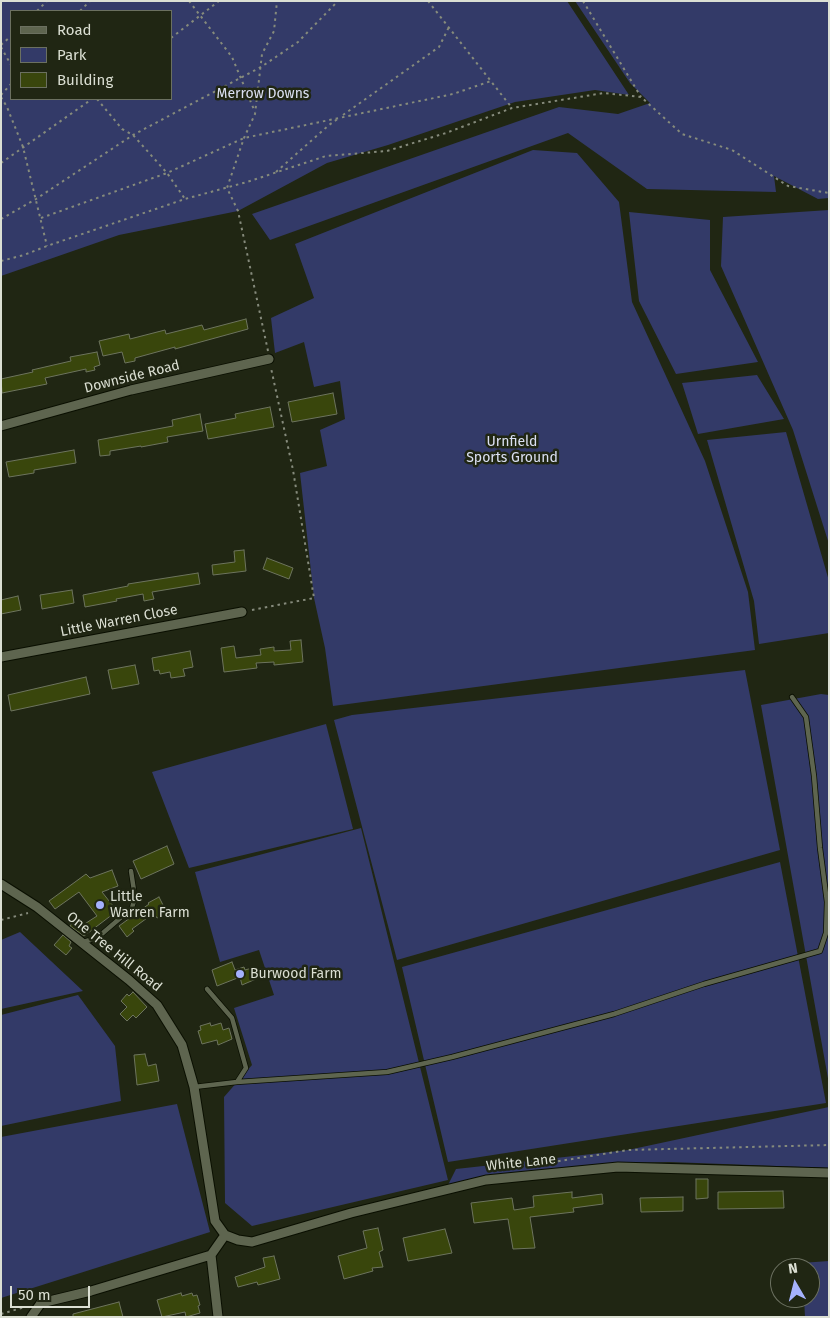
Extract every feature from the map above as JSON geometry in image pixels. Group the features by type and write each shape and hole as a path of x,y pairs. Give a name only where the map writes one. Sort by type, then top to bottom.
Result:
{"street":[{"name":"Downside Road","path":"1,426 131,390 269,359"},
{"name":"Little Warren Close","path":"1,657 242,612"},
{"name":"One Tree Hill Road","path":"1,884 37,907 157,1004 182,1045 194,1087 215,1221 225,1235"},
{"name":"White Lane","path":"225,1235 238,1240 252,1242 351,1213 496,1179 618,1167 829,1173"},
{"path":"31,1317 41,1303 90,1291 211,1255 225,1235"},
{"path":"211,1255 218,1317"}],"lane":[{"path":"194,1087 237,1082 387,1072 452,1057 614,1014 704,984 820,951 826,933 827,902 814,776 806,717 792,697"},
{"path":"82,942 97,938 132,908 135,897 131,870"},
{"path":"207,989 232,1018 246,1068 237,1082"}],"path":[{"path":"38,10 47,1"},
{"path":"81,10 90,1"},
{"path":"189,1 232,57 256,114"},
{"path":"172,37 219,1"},
{"path":"242,612 314,598 293,470 238,211 227,188 244,138 256,114 262,54 274,31 277,1"},
{"path":"1,219 36,199 133,135 261,67 298,42 338,1"},
{"path":"428,1 512,108"},
{"path":"583,1 641,97 682,134 732,150 788,186 829,193"},
{"path":"276,172 328,125 439,47 448,27"},
{"path":"10,37 1,46 10,63"},
{"path":"41,218 168,174 244,138 453,94 491,81"},
{"path":"10,85 1,96 23,147 47,246"},
{"path":"1,262 185,199 227,188 326,156 387,151 446,133 512,108 604,93 641,97"},
{"path":"1,163 91,100"},
{"path":"98,100 122,129 133,135 168,174 185,199"},
{"path":"1,920 24,915 37,907"},
{"path":"492,1171 501,1168 628,1150 829,1145"},
{"path":"1,1314 41,1303"}],"green space":[{"name":"Merrow Downs","path":"1,1 567,1 629,95 595,90 515,102 388,145 327,163 238,211 119,235 1,276"},
{"path":"575,1 829,1 829,198 818,199 774,176 776,192 647,189 568,133 270,240 252,214 559,107 618,114 650,103 630,83"},
{"name":"Urnfield Sports Ground","path":"533,150 577,153 619,202 632,302 705,461 748,592 755,650 333,706 325,648 314,598 300,473 327,466 320,430 345,419 340,381 314,387 304,342 275,353 271,318 314,298 295,244"},
{"path":"829,210 829,544 793,430 721,266 723,217"},
{"path":"629,212 710,220 710,270 758,362 676,374 639,301"},
{"path":"757,375 784,419 698,434 682,383"},
{"path":"786,432 829,581 829,633 759,644 754,601 707,440"},
{"path":"745,670 780,850 397,960 334,720 352,715"},
{"path":"821,694 829,695 829,1084 761,705"},
{"path":"326,724 353,829 189,868 152,772"},
{"path":"361,828 448,1180 252,1226 225,1203 224,1097 252,1065 234,1008 274,995 259,950 220,962 195,872"},
{"path":"780,862 826,1103 448,1162 402,967"},
{"path":"20,932 83,991 1,1009 1,940"},
{"path":"78,995 115,1046 121,1101 1,1126 1,1015"},
{"path":"177,1104 210,1232 1,1298 1,1137"},
{"path":"829,1107 829,1168 670,1162 618,1163 495,1175 447,1187 456,1169 628,1150"},
{"path":"829,1261 829,1317 805,1317 805,1308 820,1308 820,1262"}],"building":[{"path":"246,319 248,329 135,358 135,361 125,363 122,352 103,356 99,341 129,334 130,339 165,330 166,334 202,325 204,330"},
{"path":"97,352 100,365 94,367 95,370 86,372 86,369 45,378 47,384 2,393 1,379 71,361 70,357"},
{"path":"333,393 337,414 292,422 288,402"},
{"path":"270,407 274,427 208,439 205,424 236,418 235,414"},
{"path":"200,414 203,431 167,437 168,442 110,451 110,455 100,456 98,440 173,426 172,420"},
{"path":"74,450 76,463 34,470 34,473 9,477 6,462"},
{"path":"244,550 246,571 213,575 212,565 235,562 234,551"},
{"path":"267,558 293,568 289,579 263,569"},
{"path":"198,573 200,584 152,592 154,599 144,601 143,594 85,607 83,595 128,586 128,584"},
{"path":"72,590 74,603 42,609 40,595"},
{"path":"18,596 21,610 1,614 1,600"},
{"path":"301,640 303,662 274,665 274,662 256,663 257,668 224,672 221,648 234,646 236,658 261,655 260,649 274,647 274,651 291,650 290,641"},
{"path":"190,651 193,667 183,669 185,676 171,678 170,672 160,674 159,670 154,671 152,658"},
{"path":"135,665 139,684 112,689 108,670"},
{"path":"86,677 90,694 11,711 8,695"},
{"path":"167,846 174,864 141,879 133,861"},
{"name":"Little Warren Farm","path":"112,870 118,886 102,892 117,911 84,936 70,926 75,919 83,925 97,916 79,892 55,909 49,901 86,874 90,878"},
{"path":"159,897 167,913 157,918 154,913 132,929 134,931 127,937 119,926 148,903"},
{"path":"63,935 71,942 69,946 72,948 66,955 54,945"},
{"name":"Burwood Farm","path":"232,962 235,970 244,967 245,970 252,968 256,979 242,985 240,977 217,986 212,970"},
{"path":"133,992 147,1007 136,1018 133,1015 127,1021 120,1014 127,1007 121,1001 127,994 129,996"},
{"path":"210,1023 211,1026 221,1023 223,1030 229,1028 232,1039 218,1045 217,1040 202,1044 198,1031 201,1030 200,1026"},
{"path":"145,1054 148,1066 156,1064 159,1081 137,1085 134,1055"},
{"path":"696,1179 708,1179 708,1198 696,1199"},
{"path":"783,1191 784,1208 718,1209 718,1192"},
{"path":"572,1192 572,1198 602,1194 603,1204 573,1208 574,1212 530,1217 535,1248 513,1249 508,1219 474,1223 471,1203 512,1198 514,1210 534,1207 533,1196"},
{"path":"683,1197 683,1211 641,1212 640,1198"},
{"path":"378,1228 383,1250 379,1252 383,1267 372,1268 373,1271 344,1279 338,1256 367,1248 363,1231"},
{"path":"445,1229 452,1253 408,1261 403,1238"},
{"path":"274,1256 280,1279 258,1285 257,1282 238,1287 235,1277 265,1267 263,1258"},
{"path":"181,1293 182,1296 192,1293 193,1296 197,1295 200,1313 186,1317 185,1312 162,1317 157,1300"},
{"path":"119,1302 123,1317 73,1317 73,1314"}],"place":[{"name":"Little Warren Farm","path":"100,905"},
{"name":"Burwood Farm","path":"240,974"}]}
